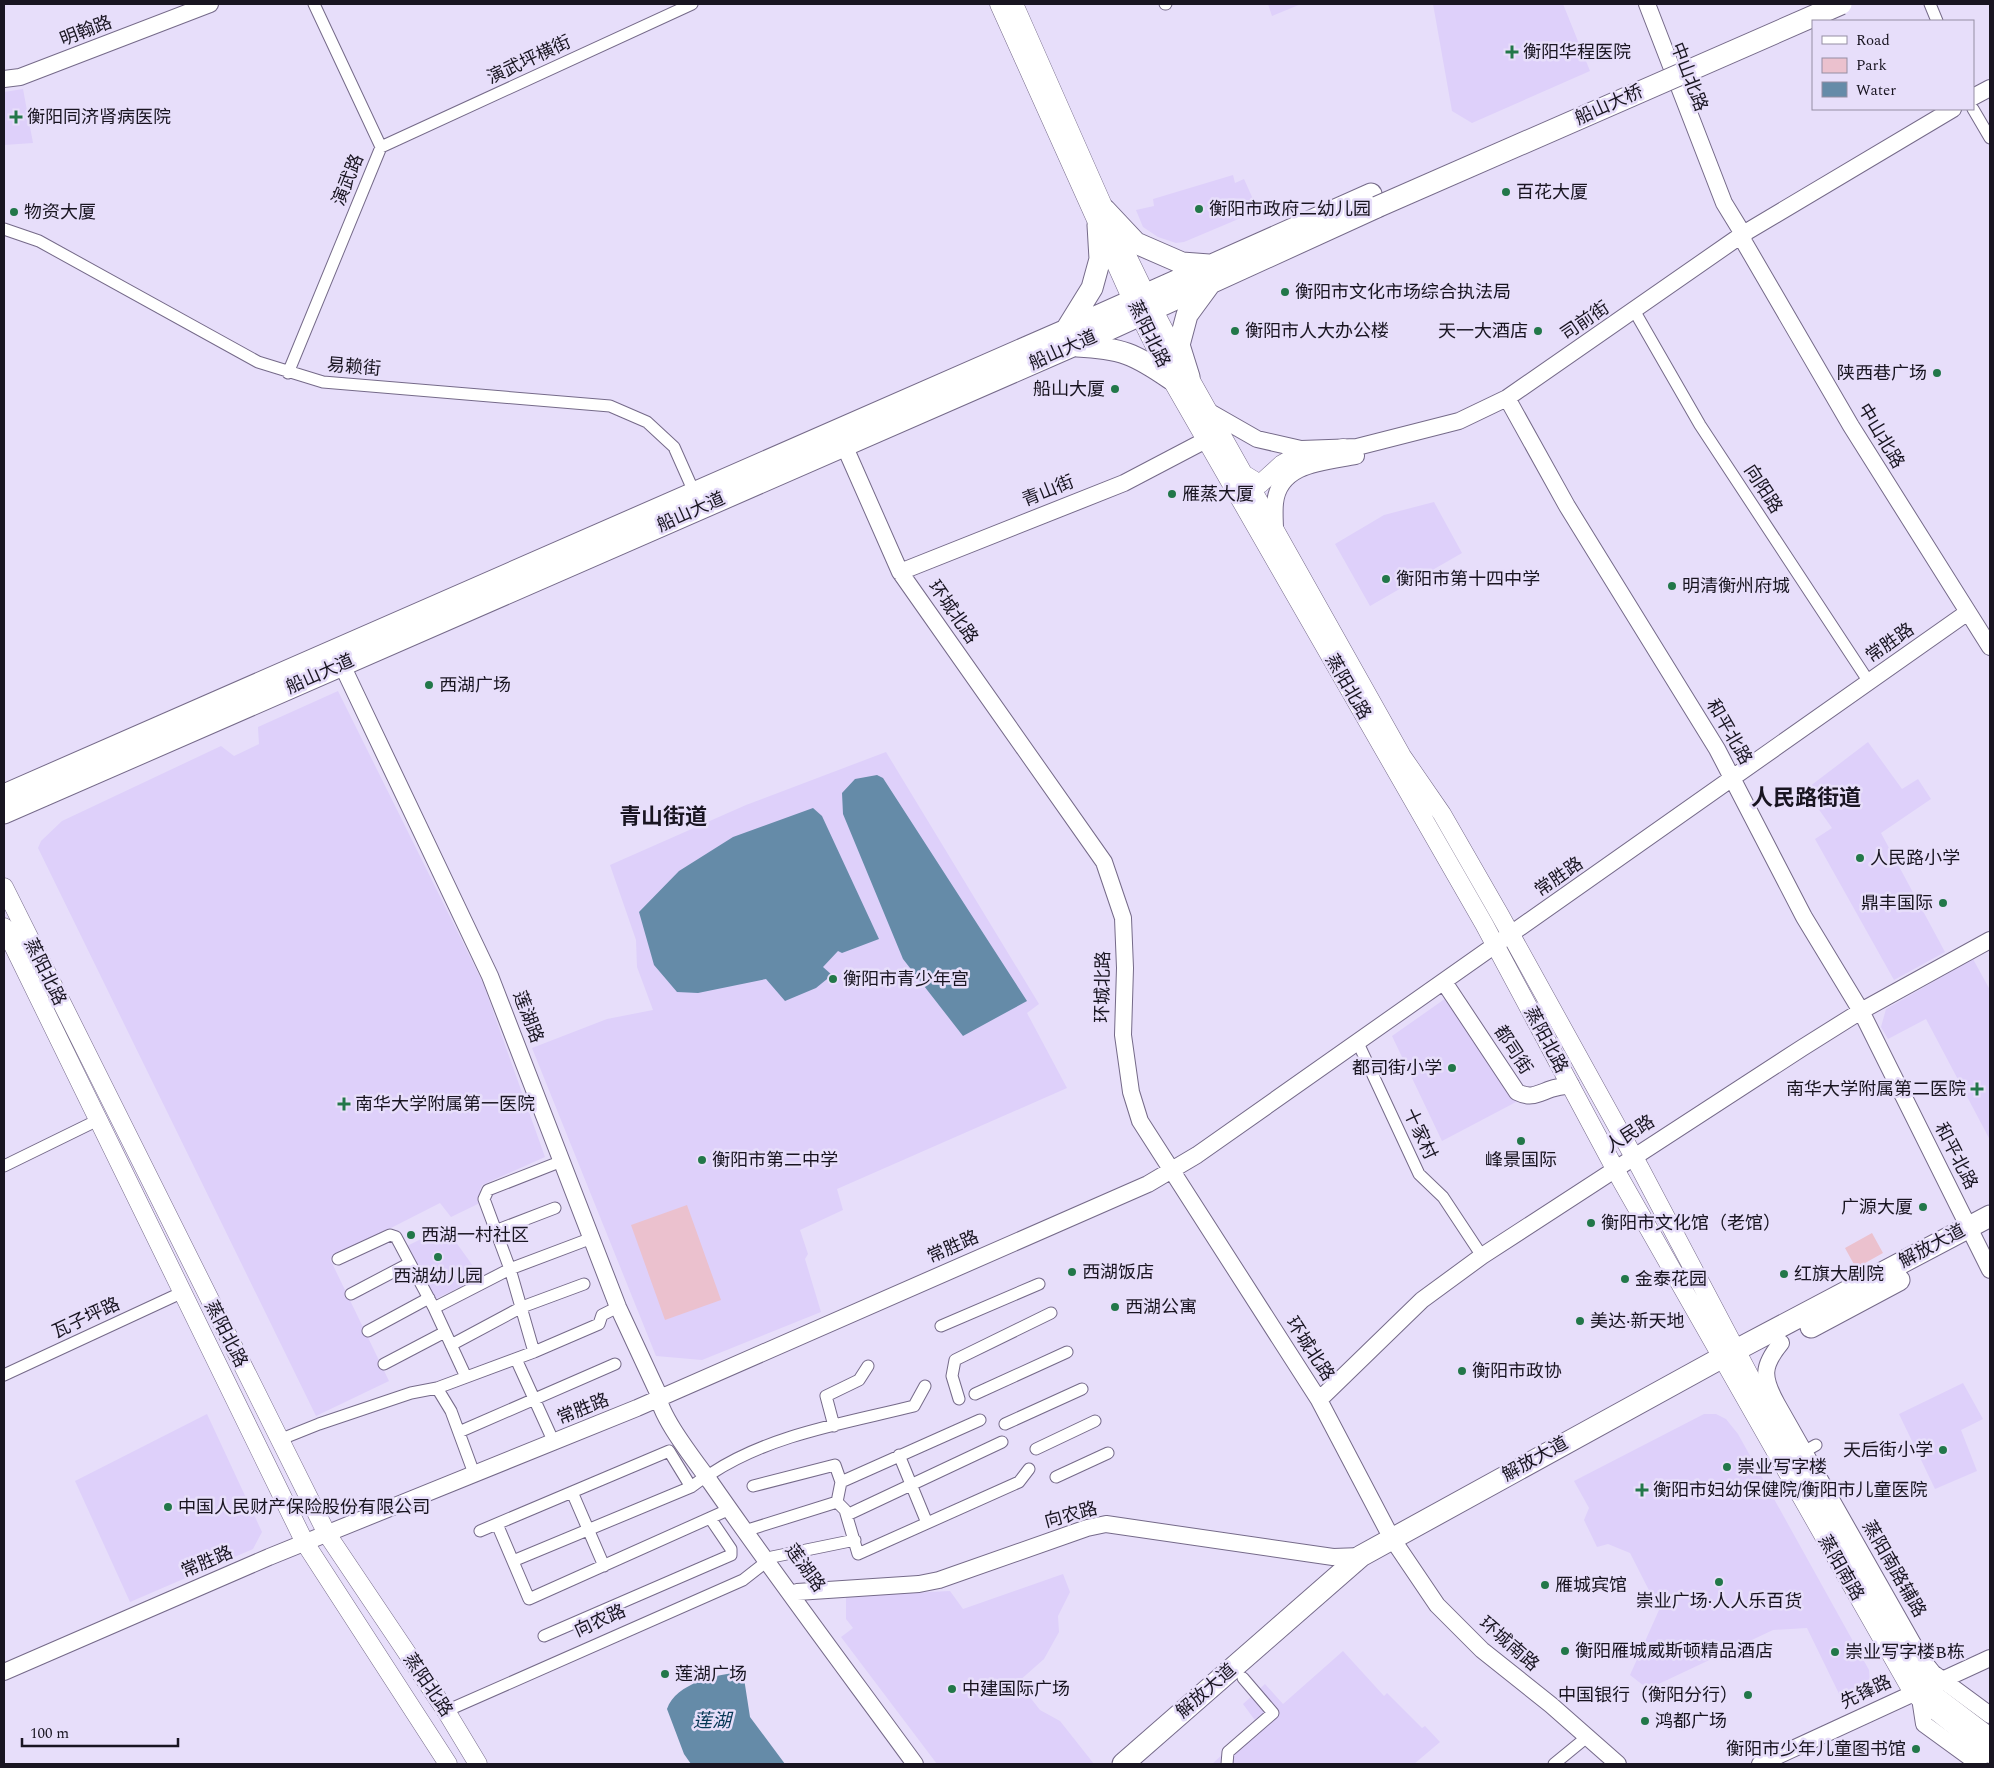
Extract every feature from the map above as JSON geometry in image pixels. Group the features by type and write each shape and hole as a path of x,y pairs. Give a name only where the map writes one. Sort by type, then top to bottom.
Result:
{"highway":[{"name":"船山大桥","path":"1374,200 1808,4"},
{"name":"船山大桥","path":"1374,200 1841,4"},
{"name":"船山大道","path":"4,813 844,445 1070,338 1374,200"},
{"path":"1102,218 1136,243 1211,274 1187,315 1179,345 1180,378 1144,360 1111,348 1070,338 1092,288 1100,259 1102,218"},
{"name":"船山大道","path":"4,795 694,492 1070,338"},
{"name":"解放大道","path":"1732,1360 1782,1342 1978,1233 1990,1216"},
{"name":"解放大道","path":"1123,1764 1360,1556 1394,1542 1732,1360 1978,1233"},
{"name":"解放大道","path":"1144,1764 1394,1542"}],"main road":[{"name":"蒸阳北路","path":"999,4 1143,305 1180,378 1206,440 1496,946 1614,1168 1732,1360"},
{"name":"蒸阳北路","path":"1014,4 1102,218"},
{"name":"蒸阳北路","path":"1180,378 1208,411 1402,756 1442,814 1511,935 1633,1156 1732,1360"},
{"path":"1242,473 1260,484 1289,460 1342,448"},
{"name":"蒸阳北路","path":"4,887 325,1531 446,1711 478,1764"},
{"name":"蒸阳北路","path":"4,927 303,1540 448,1764"},
{"name":"蒸阳南路","path":"1732,1360 1805,1452 1930,1689 1990,1737"},
{"name":"蒸阳南路","path":"1732,1360 1930,1689 1990,1754"}],"street":[{"name":"明翰路","path":"4,74 19,72 198,4"},
{"name":"明翰路","path":"4,79 20,77 210,4"},
{"name":"演武路","path":"288,373 381,147 314,4"},
{"name":"演武坪横街","path":"381,147 692,4"},
{"name":"中山北路","path":"1639,4 1716,204 1742,238"},
{"name":"中山北路","path":"1648,4 1724,203 1742,238 1851,426 1990,647"},
{"path":"1930,4 1937,20"},
{"path":"1974,96 1990,88"},
{"path":"1974,102 1990,94"},
{"name":"司前街","path":"1275,531 1275,502 1281,484 1296,470 1308,465 1359,455 1462,428 1509,401 1637,315 1742,238 1951,110"},
{"name":"司前街","path":"1742,238 1960,110"},
{"path":"1974,110 1990,138"},
{"name":"易赖街","path":"4,229 39,241 258,362 288,373 323,382 610,406 648,422 674,447 694,492"},
{"name":"向阳路","path":"1637,315 1700,425 1869,682"},
{"name":"司前街","path":"1208,411 1257,439 1301,449 1342,448 1459,421 1509,401"},
{"name":"和平北路","path":"1509,401 1567,506 1718,749 1804,917 1861,1011 1978,1233 1990,1270"},
{"name":"青山街","path":"900,572 1124,483 1206,440"},
{"name":"环城北路","path":"844,445 900,572 1104,862 1123,918 1125,968 1123,1035 1131,1092 1140,1121 1319,1400 1394,1542"},
{"name":"常胜路","path":"4,1664 303,1540 659,1396 1170,1170 1197,1155 1358,1043 1968,612"},
{"name":"莲湖路","path":"342,665 490,976 618,1307 673,1429 752,1529 769,1560 797,1592 925,1764"},
{"name":"人民路","path":"1319,1400 1422,1300 1482,1256 1614,1168 1861,1011 1990,940"},
{"name":"都司街","path":"1444,982 1517,1092 1527,1097 1538,1096 1551,1089 1570,1085"},
{"name":"十家村","path":"1358,1043 1419,1174 1443,1197 1482,1256"},
{"path":"4,1166 98,1120"},
{"path":"534,1352 510,1269 484,1199 488,1190 562,1161"},
{"path":"495,1231 555,1208"},
{"path":"338,1259 390,1235 396,1237 432,1303 466,1377"},
{"path":"368,1331 510,1269 592,1238"},
{"path":"351,1294 410,1263"},
{"path":"452,1345 522,1307 584,1284"},
{"path":"941,1326 1039,1284"},
{"name":"瓦子坪路","path":"4,1375 183,1292"},
{"path":"279,1440 402,1396 437,1388 534,1352 599,1324 602,1315 618,1307"},
{"path":"960,1399 952,1376 954,1360 1051,1313"},
{"path":"384,1364 446,1332"},
{"path":"1782,1342 1768,1359 1768,1387 1805,1452"},
{"path":"975,1394 1066,1352"},
{"path":"516,1359 551,1436"},
{"path":"459,1432 614,1364"},
{"path":"834,1426 826,1396 859,1380 868,1366"},
{"path":"513,1561 691,1487 732,1460 776,1441 914,1406 926,1386"},
{"path":"437,1388 451,1411 472,1468"},
{"path":"1005,1424 1082,1389"},
{"name":"常胜路","path":"325,1531 551,1436 659,1396"},
{"path":"841,1482 980,1420"},
{"path":"1036,1449 1095,1421"},
{"path":"847,1515 1002,1442"},
{"path":"480,1532 669,1450 691,1487"},
{"path":"1056,1477 1108,1453"},
{"path":"899,1455 927,1523"},
{"path":"753,1486 835,1465 841,1482 837,1502 847,1515 858,1554 1019,1482 1029,1469"},
{"name":"莲湖路","path":"709,1474 730,1509 769,1560 915,1764"},
{"path":"572,1492 604,1566"},
{"path":"752,1529 837,1502"},
{"path":"497,1524 529,1599 730,1509"},
{"path":"544,1636 731,1555 731,1549 710,1518"},
{"name":"向农路","path":"797,1592 919,1584 939,1580 1087,1528 1106,1524 1333,1557 1360,1556"},
{"name":"常胜路","path":"4,1672 303,1540"},
{"path":"769,1560 855,1540"},
{"name":"环城南路","path":"1394,1542 1437,1605 1482,1650 1618,1764"},
{"name":"向农路","path":"446,1711 743,1580 769,1560"},
{"name":"先锋路","path":"1776,1764 1990,1658"},
{"name":"先锋路","path":"1760,1764 1930,1689 1990,1667"},
{"path":"1227,1764 1228,1752 1273,1713 1243,1678"},
{"path":"1979,1764 1924,1724 1930,1689 1990,1715"},
{"path":"1554,1764 1587,1737"}],"shaded area":[{"path":"1268,4 1301,4 1272,16"},
{"name":"衡阳华程医院","path":"1433,4 1563,4 1590,71 1472,123 1452,111"},
{"name":"衡阳同济肾病医院","path":"23,89 33,143 4,145 4,92"},
{"name":"衡阳市政府二幼儿园","path":"1233,175 1235,183 1244,179 1257,208 1255,212 1184,242 1176,243 1158,237 1143,227 1136,210 1154,206 1153,199"},
{"name":"衡阳市第十四中学","path":"1434,502 1462,553 1370,606 1335,544 1384,515"},
{"name":"南华大学附属第一医院","path":"338,691 483,983 545,1157 482,1185 480,1190 482,1202 451,1217 440,1203 330,1259 389,1381 316,1416 38,848 41,841 62,821 221,746 234,756 259,744 258,727"},
{"name":"人民路小学","path":"1868,742 1902,789 1918,779 1931,799 1881,833 1945,952 1894,980 1815,839 1832,828 1805,790"},
{"path":"886,752 1039,1004 1027,1013 1067,1088 837,1189 843,1210 800,1230 808,1254 805,1259 821,1312 702,1360 656,1356 532,1048 607,1019 653,1010 637,967 636,940 610,865 746,805"},
{"name":"南华大学附属第二医院","path":"1973,959 1990,990 1990,1140 1926,1019 1888,1039 1881,1027 1886,1009"},
{"name":"都司街小学","path":"1449,996 1518,1101 1442,1141 1392,1036"},
{"name":"西湖幼儿园","path":"445,1227 481,1277 433,1300 405,1247"},
{"name":"天后街小学","path":"1963,1383 1983,1419 1961,1430 1977,1471 1935,1489 1899,1414"},
{"name":"中国人民财产保险股份有限公司","path":"207,1414 262,1532 253,1549 130,1602 75,1481"},
{"path":"1704,1414 1716,1414 1726,1419 1738,1434 1869,1670 1870,1683 1866,1694 1844,1704 1807,1628 1773,1630 1648,1689 1630,1675 1659,1610 1630,1553 1608,1544 1597,1547 1584,1520 1589,1508 1574,1481"},
{"path":"1063,1574 1070,1592 1058,1616 1059,1632 1044,1659 1018,1682 1040,1710 1060,1721 1094,1764 937,1764 841,1637 853,1628 846,1619 846,1596 950,1591 963,1609"},
{"path":"1343,1651 1384,1696 1387,1693 1422,1728 1425,1726 1440,1742 1414,1764 1212,1764 1257,1723 1243,1704 1265,1684 1283,1704"}],"green space":[{"path":"687,1205 721,1300 665,1320 631,1225"},
{"path":"1872,1233 1883,1253 1856,1268 1845,1248"}],"water":[{"path":"877,775 883,778 1027,1001 963,1036 903,959 843,814 842,793 855,779"},
{"path":"813,808 822,816 879,939 842,953 838,951 823,967 832,975 816,988 785,1001 766,979 698,993 677,992 654,965 639,912 679,871 733,837"},
{"name":"莲湖","path":"743,1672 750,1717 785,1764 691,1764 684,1754 667,1709 672,1700 688,1686 721,1675"}],"place":[{"name":"衡阳华程医院","path":"1512,52"},
{"name":"衡阳同济肾病医院","path":"16,117"},
{"name":"百花大厦","path":"1506,192"},
{"name":"衡阳市政府二幼儿园","path":"1199,209"},
{"name":"物资大厦","path":"14,212"},
{"name":"衡阳市文化市场综合执法局","path":"1285,292"},
{"name":"衡阳市人大办公楼","path":"1235,331"},
{"name":"天一大酒店","path":"1538,331"},
{"name":"陕西巷广场","path":"1937,373"},
{"name":"船山大厦","path":"1115,389"},
{"name":"雁蒸大厦","path":"1172,494"},
{"name":"衡阳市第十四中学","path":"1386,579"},
{"name":"明清衡州府城","path":"1672,586"},
{"name":"西湖广场","path":"429,685"},
{"name":"人民路小学","path":"1860,858"},
{"name":"鼎丰国际","path":"1943,903"},
{"name":"衡阳市青少年宫","path":"833,979"},
{"name":"都司街小学","path":"1452,1068"},
{"name":"南华大学附属第二医院","path":"1977,1089"},
{"name":"南华大学附属第一医院","path":"344,1104"},
{"name":"峰景国际","path":"1521,1141"},
{"name":"衡阳市第二中学","path":"702,1160"},
{"name":"广源大厦","path":"1923,1207"},
{"name":"衡阳市文化馆（老馆）","path":"1591,1223"},
{"name":"西湖一村社区","path":"411,1235"},
{"name":"西湖幼儿园","path":"438,1257"},
{"name":"西湖饭店","path":"1072,1272"},
{"name":"红旗大剧院","path":"1784,1274"},
{"name":"金泰花园","path":"1625,1279"},
{"name":"西湖公寓","path":"1115,1307"},
{"name":"美达·新天地","path":"1580,1321"},
{"name":"衡阳市政协","path":"1462,1371"},
{"name":"天后街小学","path":"1943,1450"},
{"name":"崇业写字楼","path":"1727,1467"},
{"name":"衡阳市妇幼保健院/衡阳市儿童医院","path":"1642,1490"},
{"name":"中国人民财产保险股份有限公司","path":"168,1507"},
{"name":"崇业广场·人人乐百货","path":"1719,1582"},
{"name":"雁城宾馆","path":"1545,1585"},
{"name":"衡阳雁城威斯顿精品酒店","path":"1565,1651"},
{"name":"崇业写字楼B栋","path":"1835,1652"},
{"name":"莲湖广场","path":"665,1674"},
{"name":"中建国际广场","path":"952,1689"},
{"name":"中国银行（衡阳分行）","path":"1748,1695"},
{"name":"鸿都广场","path":"1645,1721"},
{"name":"衡阳市少年儿童图书馆","path":"1916,1749"}],"district":[{"name":"人民路街道","path":"1806,798"},
{"name":"青山街道","path":"663,817"}]}
